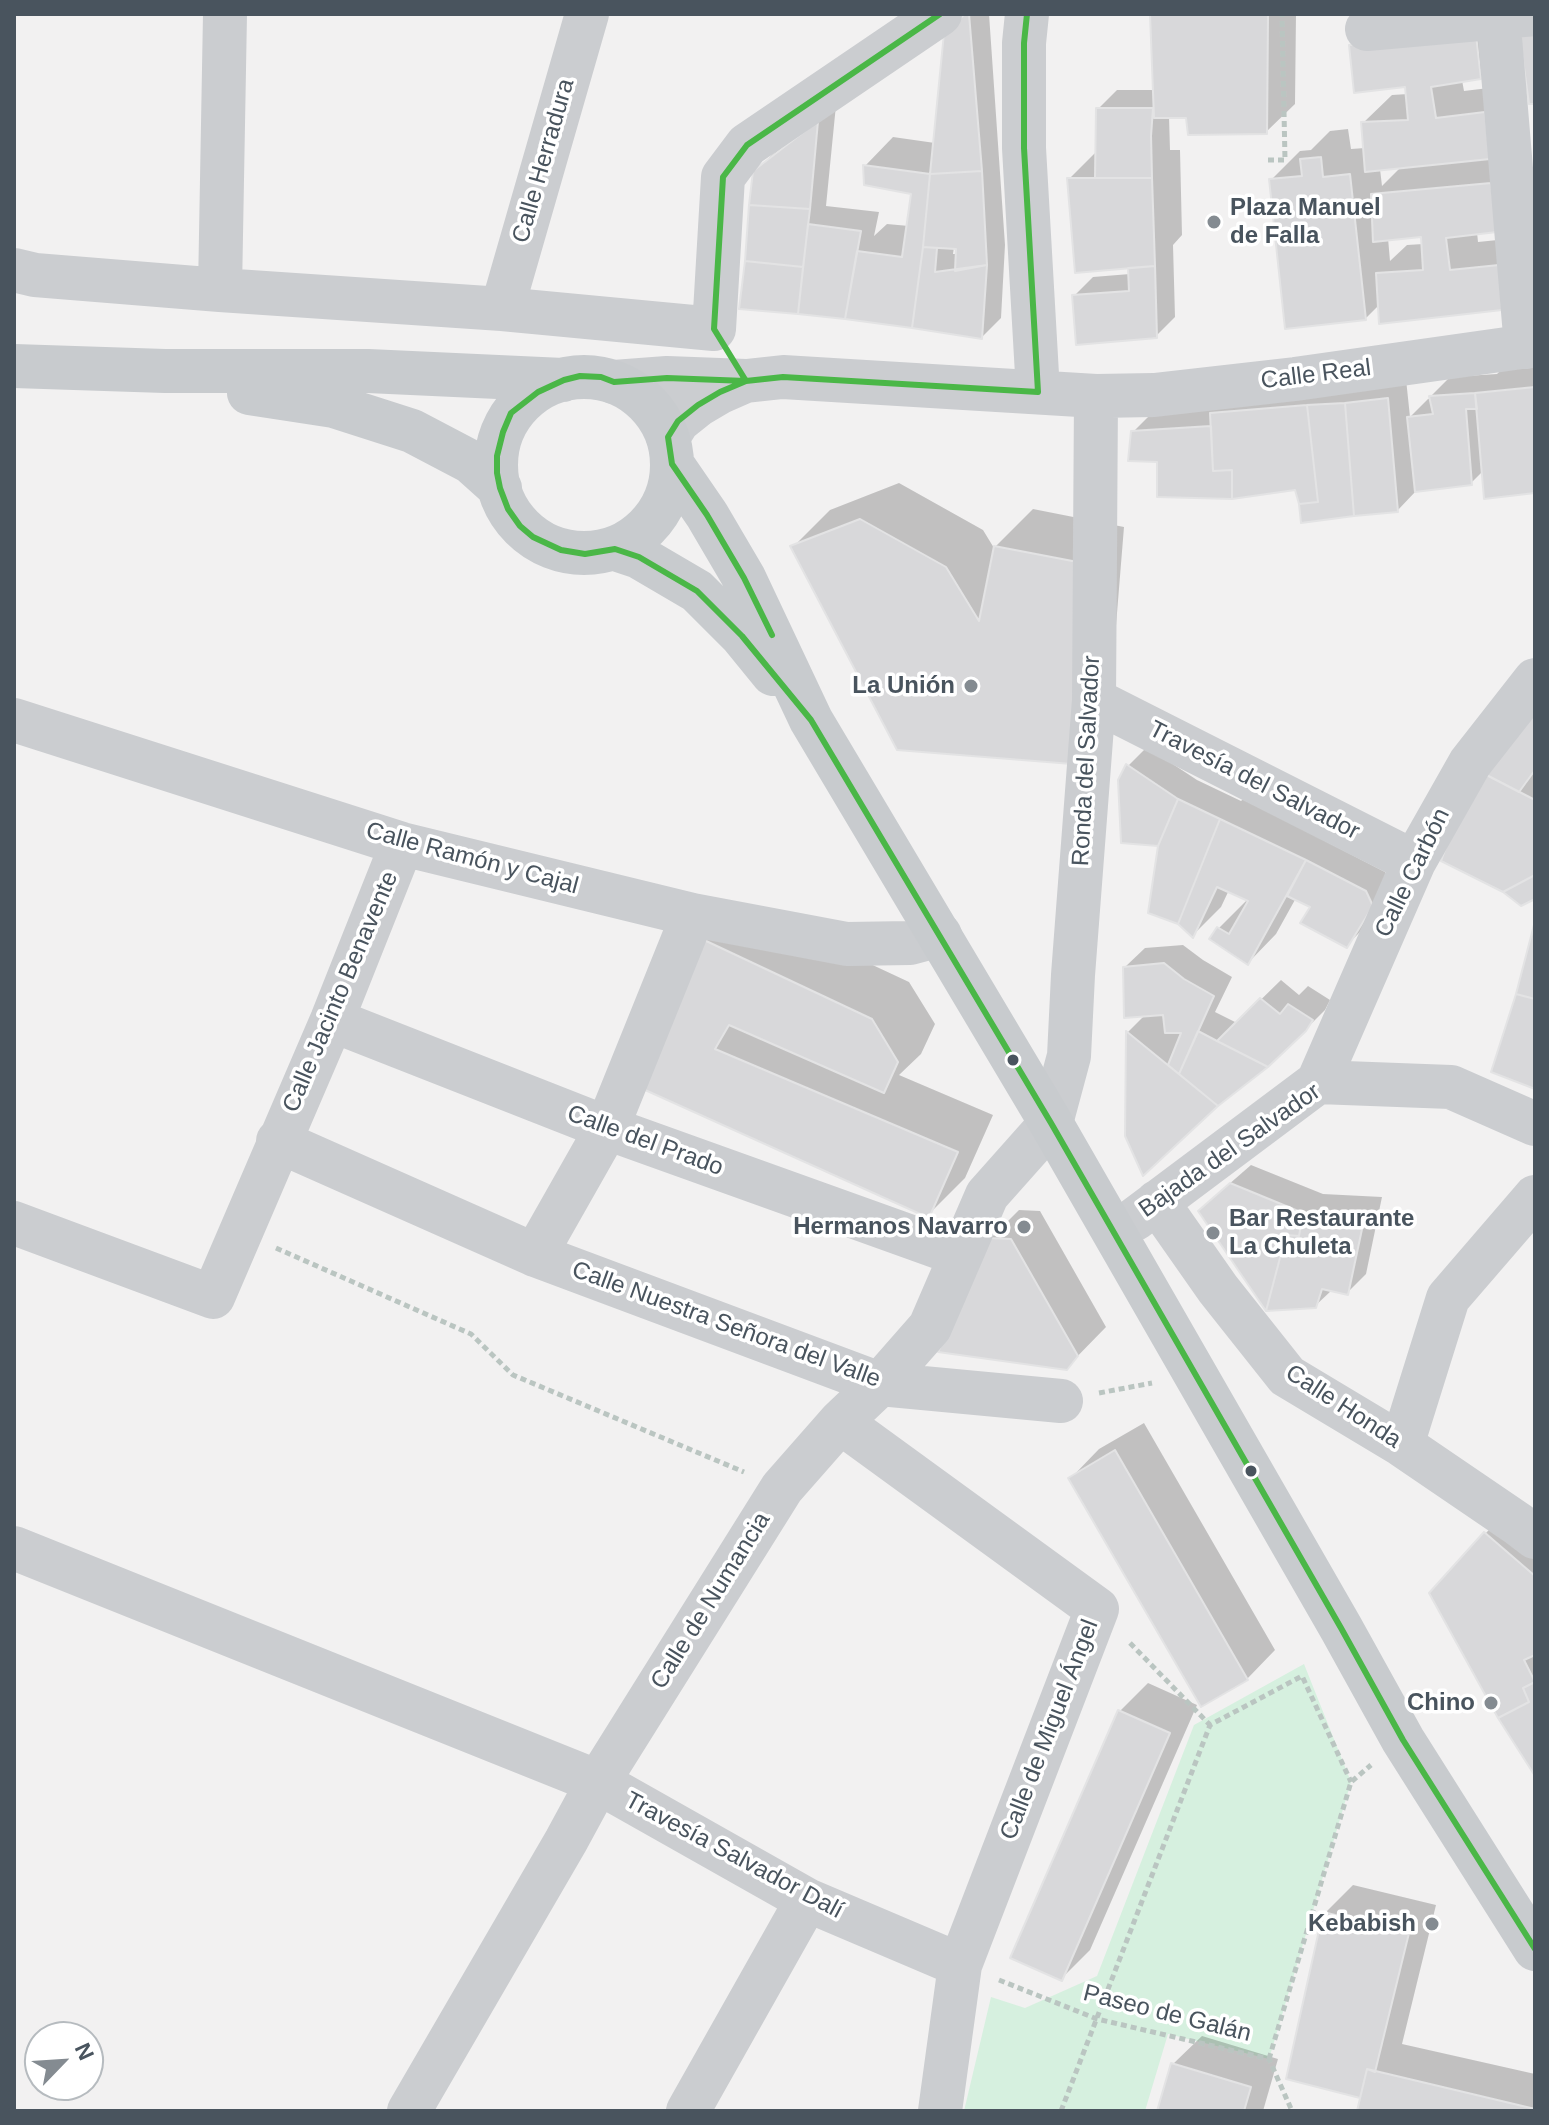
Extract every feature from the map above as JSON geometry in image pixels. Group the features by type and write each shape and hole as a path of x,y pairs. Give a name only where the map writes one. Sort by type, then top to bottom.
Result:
{"main road":[{"path":"14,366 165,371 368,371 564,380"},
{"path":"165,371 234,390 334,406 412,431 471,462 500,488"},
{"path":"670,451 667,497 655,519 632,540 615,549 585,554 561,550 533,537 520,526 508,509 497,473 497,456 511,413 538,392 564,380 580,376 601,377 614,382 642,400 661,424 670,451 744,578 811,720 1051,1123 1403,1740 1535,1949"},
{"path":"615,549 639,557 697,591 742,636 811,720"}],"street":[{"path":"220,290 225,14"},
{"name":"Calle Herradura","path":"502,309 587,14"},
{"path":"746,381 714,329 723,177 747,145 940,14"},
{"path":"1027,14 1024,148 1038,392"},
{"path":"1367,29 1511,16 1530,346"},
{"path":"14,270 35,275 502,309 714,329"},
{"name":"Calle Real","path":"746,381 783,377 1096,396 1154,395 1530,346"},
{"path":"614,382 667,378 746,381"},
{"path":"670,451 678,421 720,392 746,381"},
{"name":"Ronda del Salvador","path":"1051,1123 1069,1056 1094,700 1096,396"},
{"name":"Calle Carbón","path":"1318,1082 1414,862 1470,763 1535,680"},
{"name":"Travesía del Salvador","path":"1094,700 1414,862"},
{"name":"Calle Ramón y Cajal","path":"14,720 402,844 693,915 847,944 910,943 940,935"},
{"name":"Calle Jacinto Benavente","path":"14,1223 213,1297 332,1020 402,844"},
{"path":"535,1255 607,1128 693,915"},
{"name":"Calle del Prado","path":"332,1020 607,1128 961,1255"},
{"name":"Bajada del Salvador","path":"1114,1234 1318,1082 1451,1087 1535,1124"},
{"name":"Calle de Numancia","path":"409,2111 598,1782 782,1488 930,1327 987,1195 1051,1123"},
{"name":"Calle Nuestra Señora del Valle","path":"278,1141 535,1255 880,1384 1061,1401"},
{"path":"1402,1445 1448,1298 1535,1197"},
{"name":"Calle Honda","path":"1157,1202 1218,1289 1287,1376 1402,1445 1535,1537"},
{"name":"Calle de Miguel Ángel","path":"840,1422 1097,1609 960,1965 940,2111"},
{"name":"Travesía Salvador Dalí","path":"14,1548 598,1782 807,1900 960,1965"},
{"path":"688,2111 807,1900"}],"path":[{"path":"1268,160 1285,160 1282,14"},
{"path":"240,1232 471,1334 513,1375 782,1488"},
{"path":"1061,1401 1196,1374"},
{"path":"1097,1609 1210,1725"},
{"path":"1061,2111 1210,1725 1302,1676 1351,1782"},
{"path":"1269,2059 1351,1782 1403,1740"},
{"name":"Paseo de Galán","path":"960,1965 1097,2019 1269,2059 1292,2111"}],"green space":[{"path":"1304,1664 1351,1782 1269,2059 1168,2034 1145,2111 964,2111 991,1997 1025,2008 1097,1976 1194,1725"}],"building":[{"path":"965,14 969,14 982,171 930,174 944,33"},
{"path":"1150,14 1268,14 1267,134 1188,135 1186,118 1154,118"},
{"path":"1535,30 1535,104 1529,104 1519,32"},
{"path":"1476,35 1481,79 1431,87 1436,118 1485,112 1490,159 1365,172 1361,122 1408,120 1405,87 1354,93 1349,45"},
{"path":"1096,108 1153,108 1152,178 1095,178"},
{"path":"818,121 810,209 749,205 753,171"},
{"path":"1321,157 1323,177 1350,174 1366,320 1285,329 1269,179 1302,176 1300,159"},
{"path":"863,165 930,174 912,328 845,319 857,251 902,257 911,194 864,185"},
{"path":"982,171 987,265 955,271 956,249 923,247 930,174"},
{"path":"1067,178 1152,178 1155,266 1075,273"},
{"path":"1491,183 1497,232 1446,238 1450,270 1499,265 1502,310 1379,324 1376,273 1423,270 1421,237 1373,242 1371,194"},
{"path":"749,205 810,209 803,267 745,261"},
{"path":"808,224 861,231 845,319 798,314"},
{"path":"923,247 937,248 935,272 987,265 982,339 912,328"},
{"path":"745,261 803,267 798,314 739,309"},
{"path":"1155,266 1157,338 1076,345 1072,295 1129,291 1128,268"},
{"path":"1535,387 1535,493 1484,499 1475,393"},
{"path":"1475,393 1477,409 1466,409 1472,485 1415,492 1407,417 1433,414 1429,396"},
{"path":"1388,398 1398,512 1354,516 1345,403"},
{"path":"1345,403 1354,516 1301,523 1299,504 1318,502 1307,405"},
{"path":"1307,405 1318,502 1299,504 1295,490 1232,499 1232,470 1213,471 1210,413"},
{"path":"1211,426 1213,471 1232,470 1232,499 1157,497 1157,462 1128,461 1131,431"},
{"name":"La Unión","path":"860,519 946,567 979,621 994,546 1088,564 1072,764 897,750 790,546"},
{"path":"1535,690 1535,770 1519,792 1475,769"},
{"path":"1126,764 1178,799 1158,846 1121,843 1118,780"},
{"path":"1475,769 1535,800 1535,875 1503,892 1441,861"},
{"path":"1178,799 1220,819 1178,924 1148,913 1158,846"},
{"path":"1220,819 1306,860 1248,965 1209,939 1217,927 1229,934 1248,901 1217,887 1193,938 1178,924"},
{"path":"1306,860 1366,891 1373,906 1347,948 1300,923 1310,907 1287,896"},
{"path":"1535,875 1535,899 1521,906 1503,892"},
{"path":"1535,921 1535,999 1516,994"},
{"path":"704,940 872,1019 898,1062 884,1093 729,1025 715,1049 958,1152 929,1218 634,1085"},
{"path":"1164,963 1214,996 1179,1074 1168,1065 1181,1033 1165,1033 1163,1015 1124,1018 1123,967"},
{"path":"1516,994 1535,999 1535,1089 1491,1072"},
{"path":"1260,998 1280,1014 1288,1004 1313,1020 1306,1031 1268,1067 1217,1041"},
{"path":"1126,1031 1218,1106 1143,1176 1125,1136"},
{"path":"1198,1031 1268,1067 1218,1106 1179,1074"},
{"path":"1230,1183 1303,1213 1299,1236 1286,1235 1266,1311 1198,1211"},
{"path":"1303,1213 1365,1215 1348,1295 1322,1289 1316,1308 1266,1311 1286,1235 1299,1236"},
{"path":"988,1238 1011,1239 1078,1356 1067,1370 938,1352"},
{"path":"1115,1450 1248,1680 1201,1707 1068,1478"},
{"path":"1484,1532 1535,1576 1535,1655 1524,1660 1535,1682 1523,1688 1529,1702 1498,1718 1429,1593"},
{"path":"1535,1682 1535,1776 1498,1718 1529,1702 1523,1688"},
{"path":"1118,1710 1170,1733 1062,1981 1010,1958"},
{"path":"1323,1912 1409,1933 1375,2072 1367,2069 1360,2098 1286,2079"},
{"path":"1171,2063 1251,2087 1244,2111 1157,2111"},
{"path":"1367,2069 1535,2109 1535,2111 1357,2111"}],"transit line":[{"path":"746,381 714,329 723,177 747,145 940,14"},
{"path":"1027,14 1024,148 1038,392 783,377 746,381 667,378 614,382 601,377 580,376 538,392 511,413 497,456 500,488 508,509 533,537 561,550 585,554 615,549 639,557 697,591 742,636 811,720 1051,1123 1403,1740 1535,1949"},
{"path":"746,381 698,405 678,421 668,437 672,464 744,578 772,635"}],"place":[{"name":"Plaza Manuel de Falla","path":"1214,222"},
{"name":"La Unión","path":"971,686"},
{"name":"Hermanos Navarro","path":"1024,1227"},
{"name":"Bar Restaurante La Chuleta","path":"1213,1233"},
{"name":"Chino","path":"1491,1703"},
{"name":"Kebabish","path":"1432,1924"}]}
